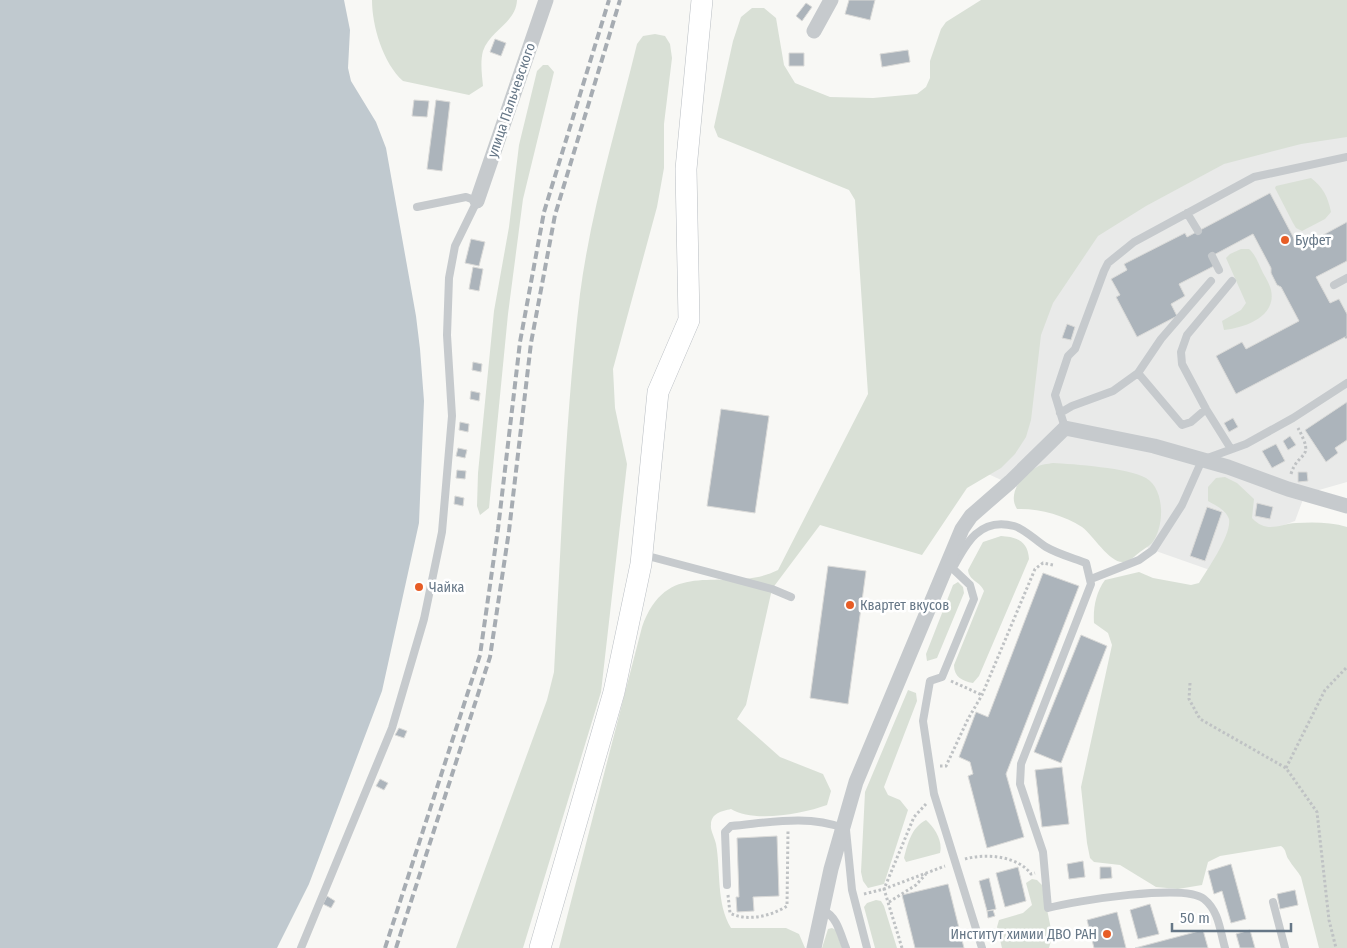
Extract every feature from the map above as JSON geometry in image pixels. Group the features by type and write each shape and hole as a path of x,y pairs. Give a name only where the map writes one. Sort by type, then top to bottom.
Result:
{"main road":[{"path":"540,948 614,692 642,554 658,392 689,320 686,287 686,169 702,0"}],"street":[{"name":"улица Пальчевского","path":"477,201 546,0"},
{"path":"814,31 831,0"},
{"path":"814,948 832,870 856,782 880,720 950,566 962,529 971,516 1010,482 1065,428 1154,446 1347,506"}],"lane":[{"path":"1065,428 1055,395 1068,356 1078,343 1108,263 1134,242 1254,177 1347,157"},
{"path":"301,948 392,728 424,619 442,532 452,416 447,335 448,278 455,246 477,201 466,197 417,206"},
{"path":"1187,213 1198,231"},
{"path":"1212,256 1219,270"},
{"path":"1334,284 1347,278"},
{"path":"1060,413 1072,406 1113,391 1138,373 1161,339 1211,281"},
{"path":"1231,449 1206,409 1182,364 1181,352 1187,334 1232,281"},
{"path":"1138,373 1182,425 1191,422 1206,409"},
{"path":"1091,578 1139,560 1153,550 1182,505 1202,460 1231,449 1293,418 1347,383"},
{"path":"982,948 934,794 923,721 930,681 942,677 974,599 970,585 950,566 979,530 994,525 1014,526 1047,547 1086,563 1091,578 1091,584 1021,764 1019,774 1020,784 1043,852 1048,908 1131,894 1194,893 1204,899 1215,911 1225,948"},
{"path":"642,554 772,589 791,596"},
{"path":"727,885 725,832 731,826 788,821 844,823 853,897 867,948"},
{"path":"1273,902 1285,948"},
{"path":"824,911 833,918 846,948"}],"path":[{"path":"1288,489 1291,471 1306,455 1306,443 1293,418"},
{"path":"929,766 946,766 968,719 982,695 1035,569 1043,562 1054,565"},
{"path":"1286,768 1326,690 1347,667"},
{"path":"942,677 982,695"},
{"path":"1190,683 1189,700 1200,719 1286,768 1317,812 1328,920 1336,948"},
{"path":"902,948 884,889 914,817 934,794"},
{"path":"727,885 730,913 737,917 775,915 787,906 788,821"},
{"path":"889,902 916,885 926,873"},
{"path":"853,897 884,889"}],"shaded area":[{"path":"0,0 344,0 350,30 348,68 351,81 376,122 386,148 416,316 424,401 419,523 382,691 309,884 277,948 0,948"},
{"path":"372,0 517,0 516,8 508,21 491,37 483,51 481,64 483,86 469,95 403,81 390,64 380,44 374,21"},
{"path":"981,0 1347,0 1347,137 1301,144 1224,164 1146,206 1098,236 1053,303 1041,335 1031,420 1026,437 1015,454 1001,468 967,488 922,555 820,525 772,589 746,705 737,719 780,757 823,774 831,791 827,805 817,808 778,816 752,816 731,809 715,815 711,821 711,827 716,844 721,898 726,918 731,928 786,928 799,934 805,948 559,948 642,627 653,604 667,590 683,583 701,580 758,577 778,570 868,394 855,200 849,190 718,137 714,127 733,41 741,17 752,8 764,8 776,18 784,65 795,83 830,97 873,98 917,94 926,87 930,78 930,61 941,29 946,22"},
{"path":"655,34 665,36 670,44 672,58 664,124 664,168 657,207 613,369 615,408 627,464 601,692 523,948 456,948 547,700 554,672 567,435 580,294 605,168 637,44 643,36"},
{"path":"543,65 548,65 554,72 523,199 508,314 489,508 480,515 477,506 478,473 494,311 509,227 519,145 537,71"},
{"path":"1347,85 1347,482 1305,494 1295,521 1249,538 1227,576 1153,550 895,431 921,287"},
{"path":"1311,178 1324,193 1331,212 1325,219 1302,231 1296,228 1275,188 1276,186"},
{"path":"1241,249 1249,249 1255,257 1270,286 1272,299 1264,314 1257,319 1241,327 1224,330 1222,321 1241,310 1246,303 1226,258"},
{"path":"1053,463 1114,469 1146,478 1157,490 1161,508 1159,527 1152,543 1130,559 1124,562 1119,561 1113,559 1087,531 1075,523 1051,513 1017,509 1014,497 1021,479 1039,466"},
{"path":"1225,477 1237,483 1254,499 1252,518 1263,526 1273,527 1296,523 1315,523 1347,527 1347,948 1319,948 1301,877 1281,846 1220,856 1208,862 1202,885 1178,889 1156,887 1120,865 1094,862 1090,858 1081,787 1112,645 1108,633 1094,623 1097,595 1105,580 1139,572 1153,578 1191,585 1199,583 1218,552 1229,526 1229,519 1225,513 1208,501 1208,487 1216,478"},
{"path":"1001,536 1012,537 1021,541 1026,548 1029,559 979,676 973,683 959,678 954,669 984,591 971,577 968,570 983,542"},
{"path":"958,582 963,587 964,593 937,658 927,661 926,654 953,585"},
{"path":"908,690 916,693 917,701 884,787 888,795 900,800 908,810 884,884 868,888 863,881 861,872 865,792"},
{"path":"926,820 938,835 941,848 940,853 906,862 904,858 911,836 917,827"},
{"path":"1032,879 1037,880 1042,885 1052,937 1049,948 1002,948 997,927 999,920 1023,913 1032,905 1026,883"},
{"path":"876,900 881,901 884,906 897,948 875,948 864,907 867,903"},
{"path":"828,929 836,930 842,948 822,948"}],"building":[{"path":"849,0 875,0 870,20 845,14"},
{"path":"806,3 812,7 802,21 796,16"},
{"path":"495,39 506,43 501,56 490,52"},
{"path":"908,50 910,62 882,67 880,54"},
{"path":"789,53 804,53 804,66 789,66"},
{"path":"414,100 429,101 427,117 412,116"},
{"path":"436,100 450,102 442,171 427,169"},
{"path":"1270,193 1299,248 1347,222 1347,261 1316,277 1330,303 1339,299 1347,314 1347,336 1236,394 1216,356 1242,342 1246,349 1299,321 1281,287 1277,285 1271,273 1271,268 1253,234 1210,257 1214,266 1179,284 1185,296 1171,304 1177,316 1137,337 1116,297 1120,295 1111,279 1127,270 1124,264 1185,233 1187,237"},
{"path":"471,239 485,242 479,266 465,263"},
{"path":"473,267 483,269 479,291 469,289"},
{"path":"1067,324 1075,327 1071,340 1062,338"},
{"path":"473,362 482,364 481,372 472,370"},
{"path":"471,391 480,393 479,401 470,399"},
{"path":"1347,402 1347,440 1335,448 1338,453 1326,462 1305,430"},
{"path":"721,409 769,416 755,513 707,506"},
{"path":"1233,418 1238,427 1229,432 1224,423"},
{"path":"460,422 469,424 468,432 459,430"},
{"path":"1290,436 1296,445 1288,450 1283,441"},
{"path":"1276,444 1285,461 1272,468 1262,451"},
{"path":"458,448 467,450 465,458 456,456"},
{"path":"457,470 466,471 465,479 456,478"},
{"path":"1298,472 1307,472 1308,481 1298,482"},
{"path":"455,496 464,498 463,506 454,504"},
{"path":"1257,503 1273,507 1270,519 1255,516"},
{"path":"1207,507 1222,512 1205,561 1190,556"},
{"path":"828,566 866,571 848,704 810,698"},
{"path":"1043,573 1079,586 1006,774 1024,837 987,848 968,776 973,774 970,762 959,757 976,712 988,717"},
{"path":"1081,635 1107,646 1061,763 1034,752"},
{"path":"399,728 407,731 404,738 395,735"},
{"path":"1062,767 1069,824 1042,827 1035,770"},
{"path":"380,779 388,783 384,790 376,786"},
{"path":"777,836 779,896 753,897 754,911 737,912 736,897 739,897 737,838"},
{"path":"1083,861 1085,877 1069,879 1067,864"},
{"path":"1231,864 1246,919 1231,923 1222,891 1214,894 1208,871"},
{"path":"1018,867 1026,901 1005,907 996,873"},
{"path":"1100,867 1111,867 1112,878 1100,879"},
{"path":"989,878 996,909 987,911 979,881"},
{"path":"948,884 964,948 915,948 902,895"},
{"path":"1295,890 1298,905 1280,909 1277,894"},
{"path":"327,896 335,901 331,908 323,904"},
{"path":"1150,904 1159,934 1138,939 1130,910"},
{"path":"993,910 995,916 988,918 987,911"},
{"name":"Институт химии ДВО РАН","path":"1117,912 1126,948 1094,948 1087,920"},
{"name":"Институт химии ДВО РАН","path":"1203,930 1208,948 1135,948"},
{"path":"1250,930 1255,948 1240,948 1236,934"}],"railway":[{"path":"385,948 480,655 498,529 520,342 544,212 609,0"},
{"path":"396,948 490,657 509,531 531,343 555,215 620,0"}],"place":[{"name":"Буфет","path":"1285,240"},
{"name":"Чайка","path":"419,587"},
{"name":"Квартет вкусов","path":"850,605"},
{"name":"Институт химии ДВО РАН","path":"1107,934"}]}
